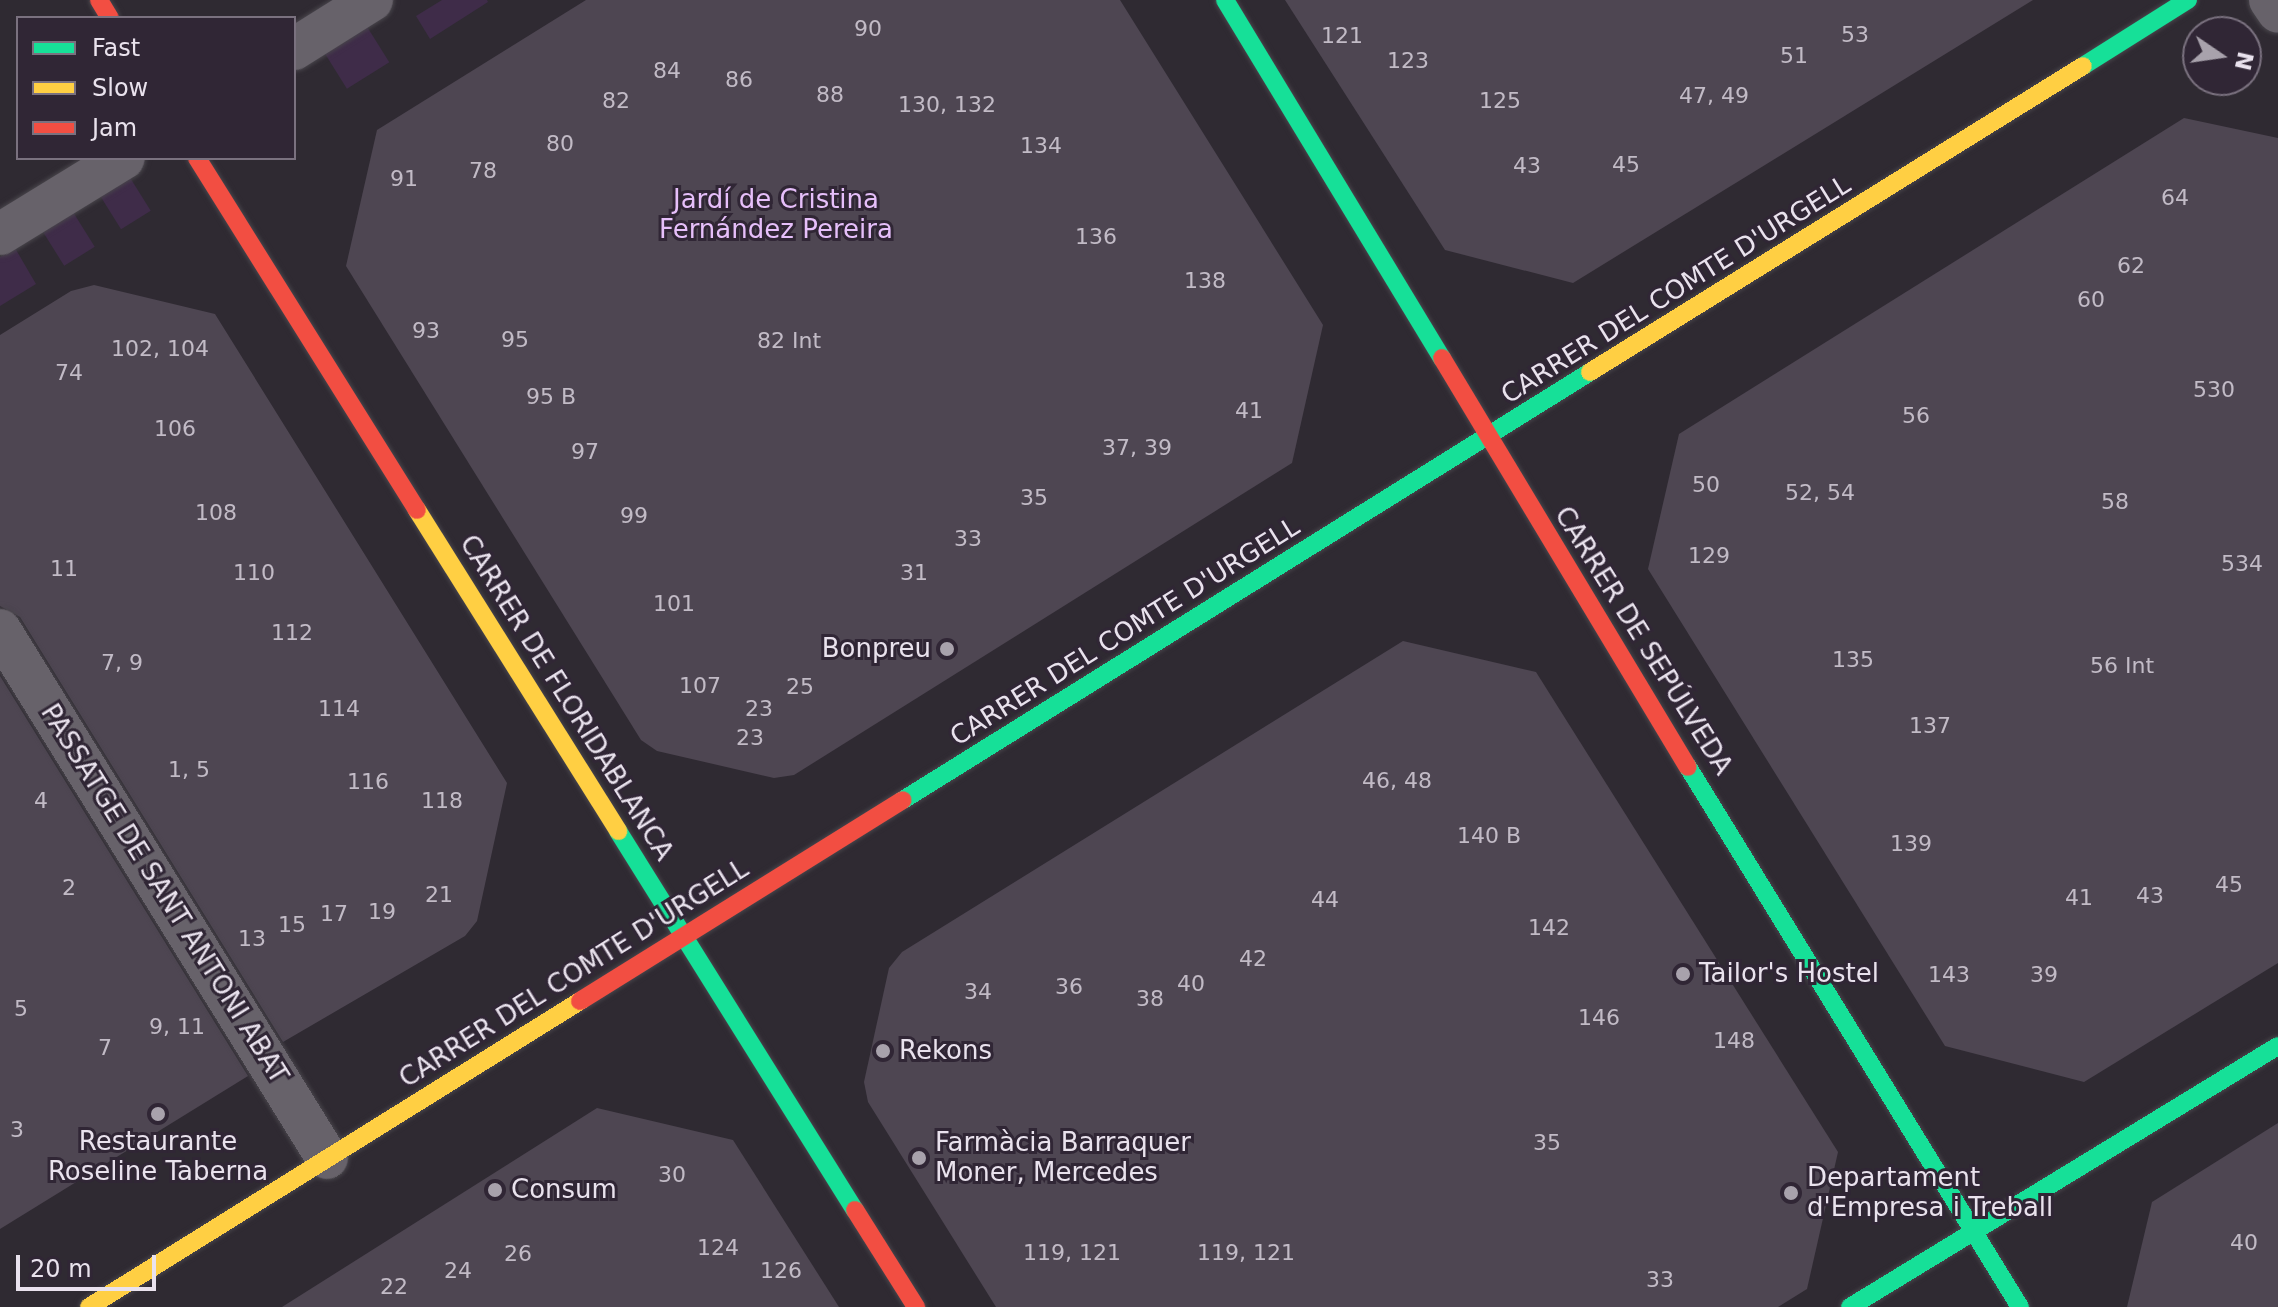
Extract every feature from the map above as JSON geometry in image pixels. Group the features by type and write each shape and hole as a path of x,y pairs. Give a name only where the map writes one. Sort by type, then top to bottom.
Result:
{"street":[{"path":"296,48 372,0"},
{"name":"CARRER DE SEPÚLVEDA","path":"1225,0 1392,265 1486,440 2020,1307"},
{"name":"CARRER DEL COMTE D'URGELL","path":"89,1307 1486,440 2188,0"},
{"path":"2270,0 2278,12"},
{"path":"0,234 121,160"},
{"name":"CARRER DE FLORIDABLANCA","path":"198,160 916,1307"},
{"name":"PASSATGE DE SANT ANTONI ABAT","path":"0,630 327,1158"},
{"path":"1850,1307 2278,1046"}],"shaded area":[{"path":"442,0 488,2 430,39 416,16"},
{"path":"366,25 389,62 347,89 324,51"},
{"path":"129,176 151,211 121,229 99,195"},
{"path":"73,212 95,247 64,266 42,231"},
{"path":"15,248 36,284 0,306 0,257"}],"building":[{"path":"586,0 1120,0 1323,325 1292,463 794,775 774,778 657,751 641,740 346,266 377,130"},
{"path":"1285,0 2033,0 1573,283 1445,250"},
{"path":"2184,118 2278,138 2278,963 2084,1082 1945,1046 1648,569 1679,434"},
{"path":"94,285 215,314 507,783 477,921 465,936 283,1042 20,617 0,606 0,335 71,291"},
{"path":"1403,641 1536,672 1838,1152 1807,1289 1778,1307 996,1307 868,1102 864,1082 889,968 902,952"},
{"path":"0,676 248,1076 0,1229"},
{"path":"597,1108 733,1140 839,1307 282,1307"},
{"path":"2278,1123 2278,1307 2127,1307 2152,1202"}],"traffic: fast":[{"path":"1225,0 1442,358"},
{"path":"2083,66 2188,0"},
{"path":"903,800 1590,372"},
{"path":"1688,767 2020,1307"},
{"path":"618,831 855,1210"},
{"path":"1850,1307 2278,1046"}],"traffic: slow":[{"path":"1590,372 2083,66"},
{"path":"417,510 618,831"},
{"path":"89,1307 580,1001"}],"traffic: jam":[{"path":"99,0 109,16"},
{"path":"198,160 417,510"},
{"path":"1442,358 1688,767"},
{"path":"580,1001 903,800"},
{"path":"855,1210 916,1307"}],"place":[{"name":"Bonpreu","path":"947,649"},
{"name":"Tailor's Hostel","path":"1683,974"},
{"name":"Rekons","path":"883,1051"},
{"name":"Restaurante Roseline Taberna","path":"158,1114"},
{"name":"Farmàcia Barraquer Moner, Mercedes","path":"919,1158"},
{"name":"Consum","path":"495,1190"},
{"name":"Departament d'Empresa i Treball","path":"1791,1193"}],"park label":[{"name":"Jardí de Cristina Fernández Pereira","path":"776,215"}]}
